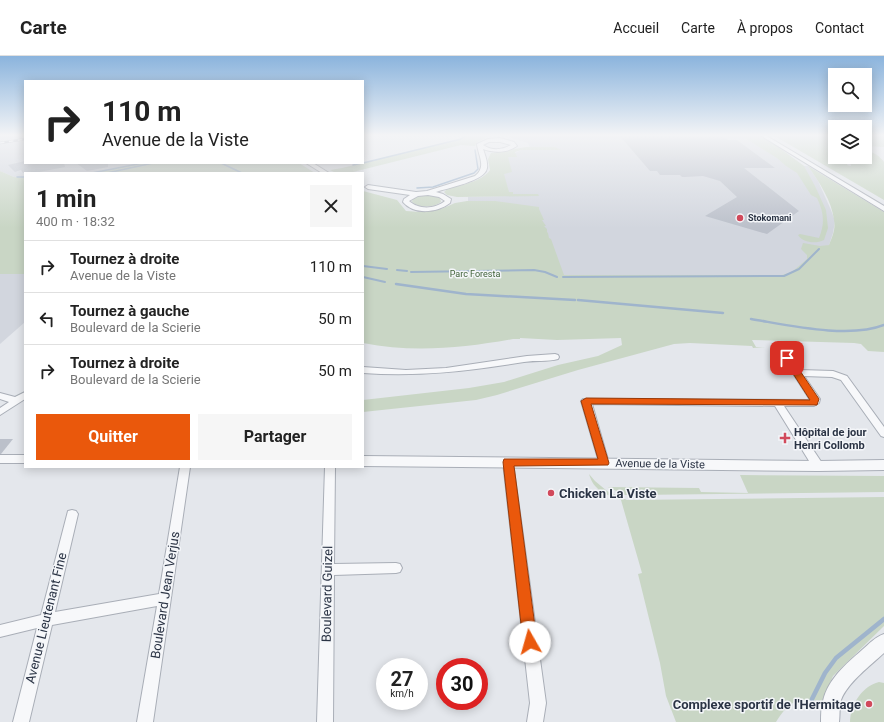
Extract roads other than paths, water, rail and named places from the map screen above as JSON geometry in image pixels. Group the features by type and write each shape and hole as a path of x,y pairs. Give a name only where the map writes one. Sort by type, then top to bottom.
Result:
{"street":[{"path":"314,166 324,172"},
{"path":"365,187 416,194 441,192 481,175 485,170 485,166"},
{"path":"813,166 884,209"},
{"path":"822,166 884,203"},
{"path":"365,187 406,200 407,204 416,208 432,208 442,206 448,202 448,199 441,192"},
{"path":"406,200 416,194"},
{"path":"604,463 586,401 811,404 816,401 780,347"},
{"path":"364,370 397,373 439,372 465,370 532,358 555,357"},
{"path":"797,373 833,374 844,378 884,434"},
{"path":"0,396 17,401"},
{"path":"0,412 24,396"},
{"path":"778,403 818,466"},
{"path":"0,459 24,459"},
{"name":"Avenue de la Viste","path":"364,461 818,466 884,465"},
{"path":"508,462 538,704 535,722"},
{"name":"Boulevard Jean Verjus","path":"145,722 185,468"},
{"name":"Boulevard Guizel","path":"325,722 330,468"},
{"name":"Avenue Lieutenant Fine","path":"21,722 72,514"},
{"path":"327,570 396,568"},
{"path":"0,631 46,620 165,599"},
{"path":"830,722 832,698 839,686 884,642"}],"waterway":[{"path":"97,172 127,166"},
{"path":"112,172 139,166"},
{"path":"227,166 240,172"},
{"path":"417,188 433,187 474,173 478,169 478,166"},
{"path":"17,177 24,177"},
{"path":"563,277 784,276 799,269 819,249"},
{"path":"364,266 387,269"},
{"path":"397,270 407,271"},
{"path":"411,272 534,270 545,272 557,277"},
{"path":"364,277 385,282"},
{"path":"396,284 466,294 575,300"},
{"path":"578,300 723,313"},
{"path":"751,319 818,330 836,331 854,331 884,325"},
{"path":"812,699 825,673 836,658 884,619"}],"place":[{"name":"Stokomani","path":"740,218"},
{"name":"Hôpital de jour Henri Collomb","path":"785,438"},
{"name":"Chicken La Viste","path":"551,493"},
{"name":"Complexe sportif de l'Hermitage","path":"869,704"}],"park label":[{"name":"Parc Foresta","path":"475,274"}]}
